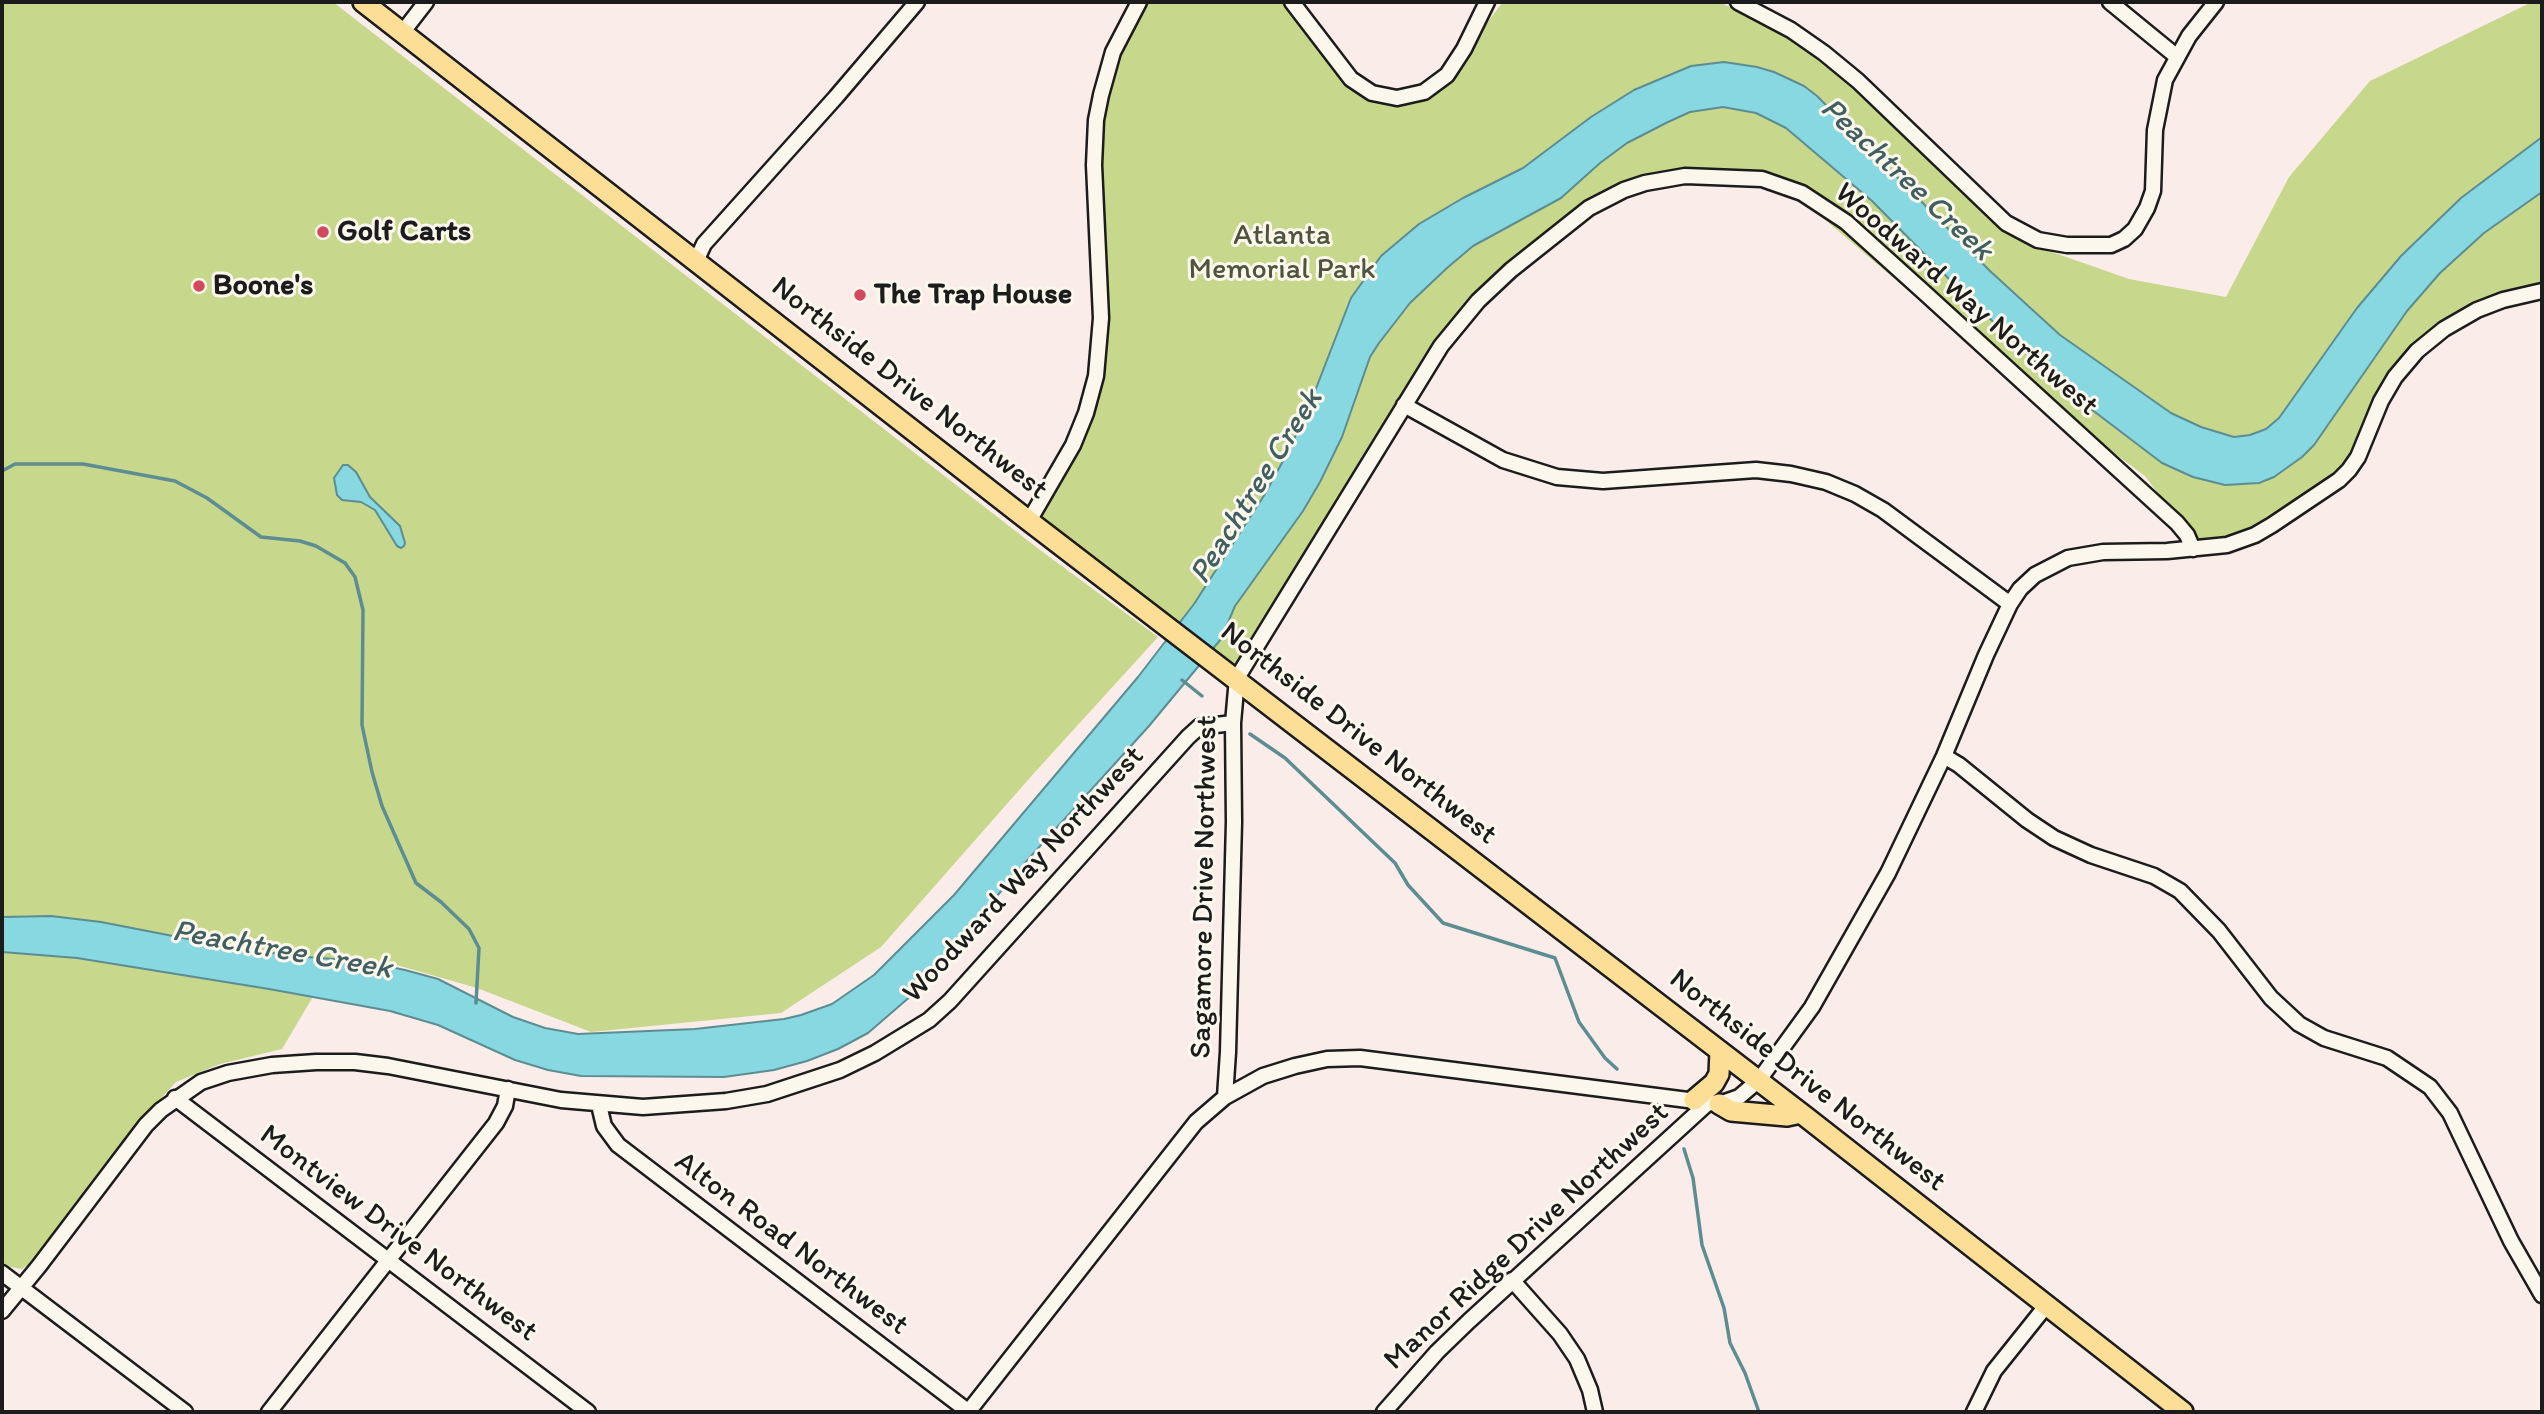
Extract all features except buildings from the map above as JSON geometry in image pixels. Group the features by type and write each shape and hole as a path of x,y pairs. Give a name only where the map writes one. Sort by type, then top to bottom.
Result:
{"main road":[{"name":"Northside Drive Northwest","path":"363,2 1029,521 1759,1080 2183,1412"},
{"path":"1720,1051 1719,1073 1707,1102 1731,1111 1787,1116 1801,1113"}],"street":[{"path":"402,33 426,2"},
{"path":"696,261 704,244 781,160 917,2"},
{"path":"1029,521 1073,445 1086,414 1096,376 1101,318 1094,165 1097,120 1103,85 1114,52 1139,2"},
{"path":"1293,2 1351,79 1372,93 1397,98 1424,92 1447,75 1464,49 1487,2"},
{"path":"1738,2 1791,30 1858,81 2006,223 2025,235 2050,244 2111,245 2124,239 2135,229 2147,208 2153,191 2158,109 2165,80 2176,56 2216,2"},
{"path":"2110,2 2176,56"},
{"name":"Woodward Way Northwest","path":"1237,678 1441,346 1478,301 1511,270 1589,208 1625,190 1667,178 1705,175 1762,179 1802,193 1846,222 2177,523 2187,535 2193,549"},
{"name":"Manor Ridge Drive Northwest","path":"1384,1412 1437,1352 1707,1102 1739,1097 1759,1080 1824,987 1888,873 1944,756 2010,604 2035,576 2068,558 2103,552 2227,545 2255,535 2339,480 2358,457 2381,401 2395,377 2417,351 2444,329 2477,310 2503,299 2542,291"},
{"path":"1404,405 1503,460 1557,477 1603,481 1755,470 1826,482 1883,510 2010,604"},
{"name":"Sagamore Drive Northwest","path":"1225,1097 1234,822 1233,723 1237,678"},
{"name":"Woodward Way Northwest","path":"2,1311 146,1125 175,1098 201,1083 228,1073 272,1065 316,1062 388,1066 599,1105 684,1106 767,1094 840,1070 929,1020 950,1001 1188,737 1199,727 1233,723"},
{"path":"1944,756 2054,838 2091,855 2154,876 2180,891 2219,931 2271,998 2299,1024 2324,1038 2387,1058 2430,1087 2450,1113 2511,1241 2542,1295"},
{"path":"969,1412 1196,1122 1225,1097 1263,1076 1327,1059 1360,1058 1707,1102"},
{"path":"270,1412 496,1123 505,1105 508,1089"},
{"name":"Montview Drive Northwest","path":"175,1098 588,1412"},
{"name":"Alton Road Northwest","path":"599,1105 604,1126 618,1144 969,1412"},
{"path":"2,1273 184,1412"},
{"path":"1513,1280 1560,1334 1577,1359 1590,1390 1595,1412"},
{"path":"1974,1412 1994,1371 2046,1306"}],"green space":[{"path":"2,2 333,2 1040,550 1158,637 881,947 781,1013 591,1032 477,988 393,964 337,956 282,1049 220,1064 176,1082 99,1171 30,1264 21,1269 7,1266 2,1263"},
{"name":"Atlanta Memorial Park","path":"1137,2 1288,2 1355,87 1399,102 1450,85 1475,38 1503,2 1718,2 1807,39 2032,245 2129,279 2226,297 2289,177 2370,81 2532,2 2542,2 2542,291 2491,311 2426,346 2362,445 2269,532 2196,543 2145,476 1991,361 1816,212 1779,175 1673,169 1621,184 1540,236 1476,293 1400,400 1235,684 1186,627 1164,615 1040,515 1100,367 1102,92 1123,15"}],"water":[{"path":"1724,62 1774,72 1804,86 1990,271 2060,335 2171,413 2201,427 2234,437 2266,429 2279,418 2357,308 2401,256 2461,198 2542,137 2542,192 2484,233 2440,273 2407,311 2314,445 2302,457 2274,477 2259,483 2225,485 2193,477 2162,463 2062,387 1965,295 1872,201 1786,128 1756,113 1723,107 1690,112 1668,122 1627,143 1561,198 1473,246 1410,303 1370,357 1342,437 1320,482 1303,511 1235,606 1221,639 1149,726 1023,865 919,989 868,1033 807,1061 774,1070 724,1077 581,1076 515,1060 438,1025 390,1011 77,958 2,952 2,917 51,916 101,922 214,944 292,956 362,961 405,970 438,979 513,1017 545,1028 578,1034 695,1029 784,1019 832,1004 874,975 954,895 1138,677 1194,604 1265,494 1289,450 1351,298 1381,256 1419,224 1523,168 1591,117 1634,90 1691,66"},
{"path":"343,465 348,465 356,472 370,497 400,526 404,546 397,546 375,510 361,502 342,500 337,495 334,478"}],"waterway":[{"path":"2,471 15,464 83,464 175,481 207,498 261,537 300,541 316,546 345,563 355,577 363,610 362,725 382,806 416,883 469,929 479,948 476,1003"},
{"path":"1182,680 1202,696"},
{"path":"1250,734 1285,758 1395,863 1408,885 1443,923 1555,958 1579,1022 1605,1058 1617,1069"},
{"path":"1684,1149 1693,1178 1702,1245 1724,1308 1730,1343 1745,1373 1759,1412"}],"place":[{"name":"Golf Carts","path":"323,232"},
{"name":"Boone's","path":"199,286"},
{"name":"The Trap House","path":"860,295"}],"water label":[{"name":"Peachtree Creek","path":"1906,180"},
{"name":"Peachtree Creek","path":"1257,487"},
{"name":"Peachtree Creek","path":"282,951"}]}
